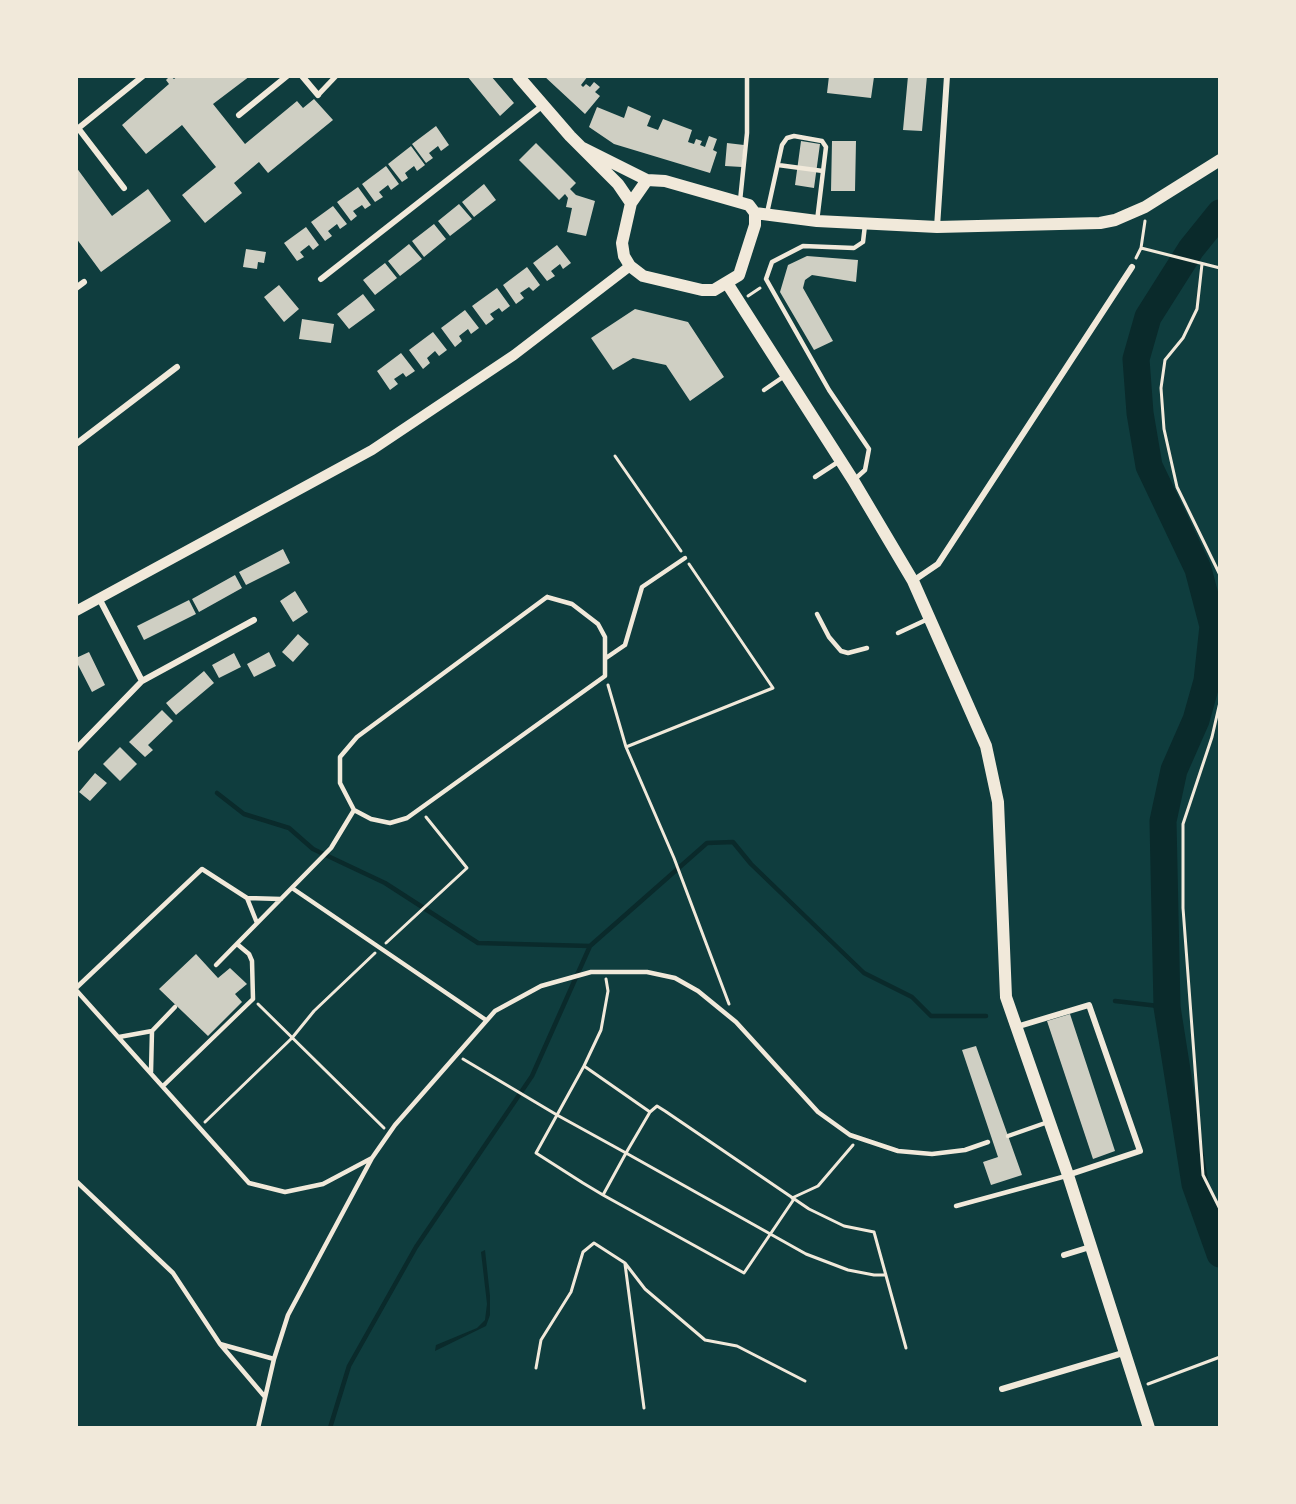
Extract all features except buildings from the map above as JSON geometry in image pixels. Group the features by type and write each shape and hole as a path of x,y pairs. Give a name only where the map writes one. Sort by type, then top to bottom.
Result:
{"main road":[{"path":"518,76 542,106 618,184 631,203"},
{"path":"583,148 647,180 665,181 740,201 761,214 865,225 937,227 1100,223 1115,220 1145,207 1220,160"},
{"path":"647,180 631,203 622,243 624,256 630,266 644,276 702,290 714,290 739,275 755,225 761,214"},
{"path":"727,283 841,460 913,581 986,746 998,802 1006,997 1068,1175 1123,1353 1149,1428"}],"street":[{"path":"124,188 77,129 143,76"},
{"path":"239,115 287,76"},
{"path":"302,76 318,95 336,76"},
{"path":"937,227 947,76"},
{"path":"321,279 542,106"},
{"path":"77,611 372,450 513,355 630,266"},
{"path":"913,581 938,564 1132,267"},
{"path":"76,288 84,282"},
{"path":"76,444 177,368"},
{"path":"100,600 142,681"},
{"path":"76,749 142,681 254,620"},
{"path":"1015,1027 1089,1005 1140,1151 1068,1175"},
{"path":"1064,1255 1090,1247"},
{"path":"1002,1389 1123,1353"}],"lane":[{"path":"740,201 747,133 747,76"},
{"path":"761,214 778,165 782,145 787,138 794,136 822,141 826,147 817,221"},
{"path":"778,165 823,171"},
{"path":"853,480 865,470 869,449 829,390 767,284 772,262 803,246 854,248 863,242 865,225"},
{"path":"764,390 786,375"},
{"path":"815,477 841,460"},
{"path":"606,658 625,645 642,587 685,558"},
{"path":"547,597 572,604 598,624 605,637 605,676 407,818 390,823 371,819 354,810 340,783 340,757 357,737 547,597"},
{"path":"817,614 829,637 841,651 848,653 867,648"},
{"path":"898,633 931,618"},
{"path":"216,965 331,848 354,810"},
{"path":"281,899 247,898 202,869 76,989 249,1183 285,1192 323,1184 372,1158"},
{"path":"292,888 486,1020"},
{"path":"247,898 257,923"},
{"path":"163,1086 253,999 252,961 249,954 237,944"},
{"path":"258,1428 274,1359 288,1315 372,1158 389,1133 486,1020 495,1011 541,986 591,972 647,972 675,978 698,991 736,1022 818,1113 850,1136 898,1151 932,1154 965,1150 988,1142"},
{"path":"119,1037 152,1031 175,1007"},
{"path":"150,1072 152,1031"},
{"path":"1008,1136 1048,1122"},
{"path":"956,1206 1068,1175"},
{"path":"76,1181 173,1273 220,1344 265,1397"},
{"path":"220,1344 274,1359"}],"path":[{"path":"1145,221 1141,248 1220,268"},
{"path":"1202,264 1197,309 1183,338 1165,360 1161,388 1163,418 1178,487 1220,575"},
{"path":"739,302 767,284"},
{"path":"615,456 773,688 626,747"},
{"path":"605,676 626,747 674,858 736,1022"},
{"path":"1220,702 1212,737 1183,824 1184,908 1203,1175 1220,1209"},
{"path":"199,1127 292,1038 314,1011 467,868 420,809"},
{"path":"605,972 608,991 601,1030 536,1154 603,1195 744,1273 793,1199 818,1186 859,1138"},
{"path":"253,999 389,1133"},
{"path":"456,1055 769,1235 822,1261 874,1275 886,1275"},
{"path":"584,1066 650,1112"},
{"path":"603,1195 650,1112 657,1106 793,1199 835,1222 874,1232 906,1348"},
{"path":"536,1368 541,1340 571,1292 583,1252 594,1243 604,1247 625,1263 645,1288 705,1340 737,1346 805,1381"},
{"path":"625,1263 644,1408"},
{"path":"1135,1389 1220,1357"}],"water":[{"path":"485,1250 490,1296 490,1315 486,1326 435,1351 436,1345 477,1328 485,1320 487,1304 481,1252"}],"waterway":[{"path":"1220,213 1191,249 1148,317 1136,359 1140,413 1149,466 1198,569 1213,626 1207,681 1196,720 1174,770 1163,821 1167,1007 1195,1184 1220,1254"},
{"path":"217,793 244,814 289,828 313,849 385,883 478,943 590,946"},
{"path":"330,1428 349,1366 416,1247 532,1076 590,946 707,843 733,842 751,864 864,973 912,997 931,1016 986,1016"},
{"path":"1115,1001 1167,1007"}]}
